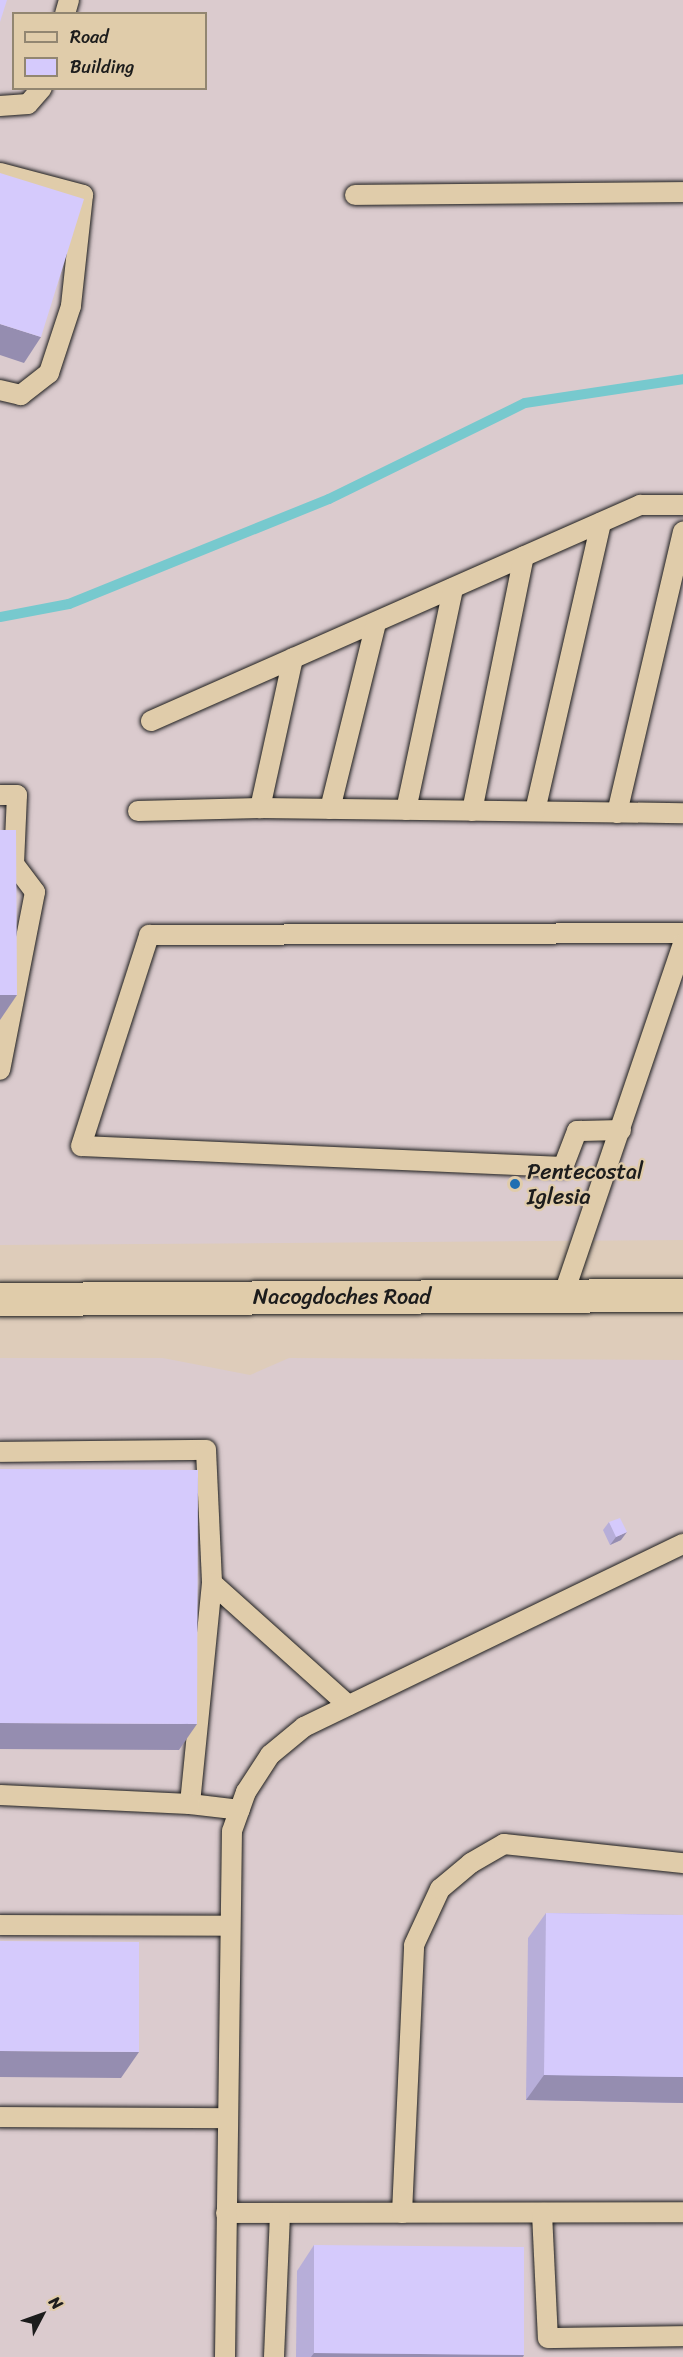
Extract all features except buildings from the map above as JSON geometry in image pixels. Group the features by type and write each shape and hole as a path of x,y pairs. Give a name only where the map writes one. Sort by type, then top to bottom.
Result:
{"main road":[{"name":"Nacogdoches Road","path":"0,1299 683,1295"}],"lane":[{"path":"0,106 28,104 40,90"},
{"path":"0,172 83,195 71,306 49,373 21,395 0,390"},
{"path":"355,195 683,192"},
{"path":"151,721 640,505 683,505"},
{"path":"535,811 601,522"},
{"path":"617,813 683,532"},
{"path":"472,811 524,556"},
{"path":"406,810 453,588"},
{"path":"330,809 376,623"},
{"path":"260,808 293,658"},
{"path":"0,795 16,795 14,864 35,892 0,1070"},
{"path":"138,811 260,808 683,813"},
{"path":"621,1130 577,1131 563,1167 81,1146 149,935 683,933"},
{"path":"564,1296 683,944"},
{"path":"0,1452 206,1450 212,1583 190,1804"},
{"path":"225,2357 232,1831 246,1792 270,1755 304,1727 683,1544"},
{"path":"212,1583 348,1705"},
{"path":"0,1795 190,1804 240,1810"},
{"path":"402,2214 414,1945 440,1889 471,1863 504,1844 683,1863"},
{"path":"0,1925 230,1926"},
{"path":"0,2117 227,2118"},
{"path":"226,2213 683,2212"},
{"path":"274,2357 280,2213"},
{"path":"542,2213 548,2338 683,2336"}],"shaded area":[{"path":"0,0 683,0 683,1240 0,1245"},
{"path":"0,1358 163,1358 250,1375 289,1358 683,1360 683,2357 0,2357"}],"waterway":[{"path":"0,617 69,604 329,499 525,403 683,379"}],"place":[{"name":"Pentecostal Iglesia","path":"515,1184"}]}
